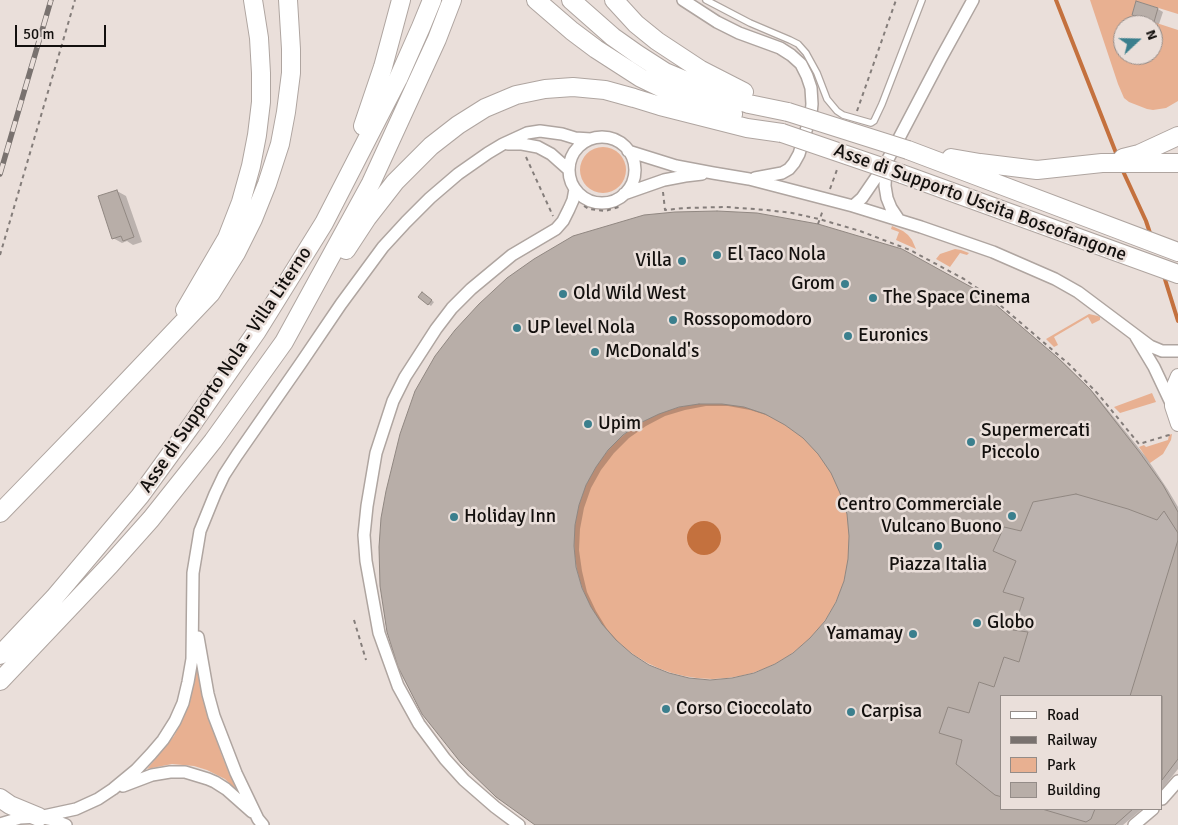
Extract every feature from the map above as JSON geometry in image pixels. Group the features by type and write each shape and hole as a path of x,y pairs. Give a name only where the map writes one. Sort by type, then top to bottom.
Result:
{"highway":[{"path":"170,337 227,238 242,202 251,166 261,102 259,38 253,0"},
{"path":"0,513 210,293 236,253 253,219 280,144 291,73 288,0"},
{"path":"324,223 368,114 383,68 401,0"},
{"name":"Asse di Supporto Nola - Villa Literno","path":"0,655 54,598 140,496 193,424 257,331 324,223 398,80 432,0"},
{"name":"Asse di Supporto Nola - Villa Literno","path":"0,681 104,572 151,519 213,442 284,342 371,183 437,39 452,0"},
{"path":"536,0 596,49 641,78 670,92 782,133"},
{"path":"571,0 614,37 665,72 749,104 788,112"},
{"path":"614,0 636,24 682,58 726,84 788,112"},
{"path":"284,342 367,218 395,182 431,146 458,125 485,108 516,95 545,89 573,87 605,90 747,128 782,133"},
{"name":"Asse di Supporto Uscita Boscofangone","path":"788,112 908,150 1178,252"},
{"name":"Asse di Supporto Uscita Boscofangone","path":"782,133 902,174 1178,274"},
{"path":"1140,159 1178,136"},
{"path":"908,150 980,163 1037,170 1140,159 1178,163"},
{"path":"0,798 10,805 40,817"}],"street":[{"path":"682,0 717,22 739,33 780,48 801,64 807,76 811,88 811,114 799,154 794,163 782,173 749,179"},
{"path":"853,206 862,198 886,163 973,0"},
{"path":"261,822 236,773 214,716 208,694 194,617 192,596 200,531 214,494 224,475 341,304 383,247 430,198 458,174 488,153 527,133 540,131 575,138 591,139 601,137 612,139 628,151 633,160 633,178 624,200"},
{"path":"591,139 575,151 570,160 569,170 570,180 575,189 583,197 593,202 604,203 624,200 664,180 712,174"},
{"path":"503,144 538,147 552,154 569,170"},
{"path":"628,151 676,166 712,174 749,179 853,206 950,236 1055,279 1094,303 1150,346 1162,351 1178,351"},
{"path":"886,163 885,186 887,198 899,220"},
{"path":"519,825 464,780 445,759 420,724 398,686 378,633 366,561 364,535 376,454 393,402 405,377 436,329 452,308 471,289 512,255 556,229 570,209 575,189"},
{"path":"1136,336 1154,367 1172,406"},
{"path":"1174,428 1172,390 1178,376"},
{"path":"113,790 151,754 175,721 183,703 191,666 194,617"},
{"path":"0,824 20,818 40,817 76,809 113,790 152,775 170,772 185,772 208,778 226,789 261,822"},
{"path":"1163,799 1178,781"},
{"path":"1134,825 1152,810"},
{"path":"40,817 66,825"}],"lane":[{"path":"706,0 750,23 798,44 806,53 817,73 827,99 837,111 842,115 871,123 874,121 882,104 922,0"}],"path":[{"path":"0,255 75,0"},
{"path":"520,144 558,226"},
{"path":"662,187 665,210 726,207 805,215 860,231 910,250 961,275 986,291 1058,352 1114,413 1139,444 1169,435 1174,428"},
{"path":"580,205 605,212 617,208 624,200"},
{"path":"1078,373 1082,372"},
{"path":"1099,396 1103,394"},
{"path":"1110,414 1114,413"},
{"path":"354,620 366,660"}],"green space":[{"path":"1090,0 1178,0 1178,14 1136,1 1132,15 1113,15 1113,65 1163,65 1163,25 1178,30 1178,101 1166,108 1153,110 1129,102 1124,98"},
{"path":"598,147 608,147 622,157 626,170 622,183 616,189 608,193 598,193 584,183 580,175 580,165 590,151"},
{"path":"892,226 908,235 916,249 896,240 899,232 891,229"},
{"path":"955,249 969,253 967,255 960,253 950,267 936,259 940,254"},
{"path":"1089,314 1100,317 1100,320 1092,324 1088,317 1054,337 1058,345 1054,347 1046,339"},
{"path":"1152,393 1156,402 1120,413 1114,407"},
{"path":"712,403 739,406 765,414 788,427 809,444 826,465 839,488 847,514 850,541 847,568 839,594 826,617 809,638 788,655 765,668 739,676 712,679 685,676 659,668 636,655 615,638 598,617 585,594 577,568 574,541 577,514 585,488 598,465 615,444 636,427 659,414 685,406"},
{"path":"1172,434 1171,440 1163,454 1150,463 1139,447 1144,445 1146,447 1168,440 1169,435"},
{"path":"198,665 202,697 222,756 237,791 225,779 194,766 172,764 147,769 174,736 184,717"}],"shaded area":[{"path":"704,521 716,526 721,538 716,550 704,555 692,550 687,538 692,526"}],"building":[{"path":"1136,1 1158,8 1156,15 1132,15"},
{"path":"117,190 134,237 123,241 121,236 112,239 98,196"},
{"name":"Centro Commerciale Vulcano Buono","path":"717,211 757,213 818,224 902,249 982,293 1057,357 1090,389 1140,453 1163,485 1178,512 1178,759 1163,779 1163,695 1000,695 1000,810 1132,810 1115,825 535,825 496,797 461,763 422,714 398,667 387,632 380,586 379,547 381,518 386,491 400,434 415,391 435,356 455,330 507,278 534,259 573,236 644,215","holes":["699,404 722,404 744,407 765,414 803,438 818,454 831,473 847,514 849,536 848,559 844,581 836,602 825,621 793,653 775,664 754,673 710,680 689,678 649,665 632,654 602,624 591,607 582,588 576,567 575,525 579,505 586,485 608,450 623,435 640,423 679,407"]},
{"path":"422,292 432,300 428,305 418,297"},
{"path":"1076,494 1128,509 1157,520 1164,511 1178,533 1178,540 1130,695 1000,695 1000,796 995,795 956,764 962,740 939,733 948,707 969,713 979,682 994,687 1004,657 1019,662 1028,632 1013,630 1024,598 1003,592 1016,561 993,551 1004,527 1021,531 1033,502"},
{"path":"1045,810 1095,810 1091,819 1086,822"}],"waterway":[{"path":"1056,0 1118,158"},
{"path":"1122,169 1151,236"},
{"path":"1163,273 1178,321"}],"railway":[{"path":"0,174 51,0"}],"place":[{"name":"El Taco Nola","path":"717,255"},
{"name":"Villa","path":"682,261"},
{"name":"Grom","path":"845,284"},
{"name":"Old Wild West","path":"563,294"},
{"name":"The Space Cinema","path":"873,298"},
{"name":"Rossopomodoro","path":"673,320"},
{"name":"UP level Nola","path":"517,328"},
{"name":"Euronics","path":"848,336"},
{"name":"McDonald's","path":"595,352"},
{"name":"Upim","path":"588,424"},
{"name":"Supermercati Piccolo","path":"971,442"},
{"name":"Centro Commerciale Vulcano Buono","path":"1012,516"},
{"name":"Holiday Inn","path":"454,517"},
{"name":"Piazza Italia","path":"938,546"},
{"name":"Globo","path":"977,623"},
{"name":"Yamamay","path":"913,634"},
{"name":"Corso Cioccolato","path":"666,709"},
{"name":"Carpisa","path":"851,712"}]}
